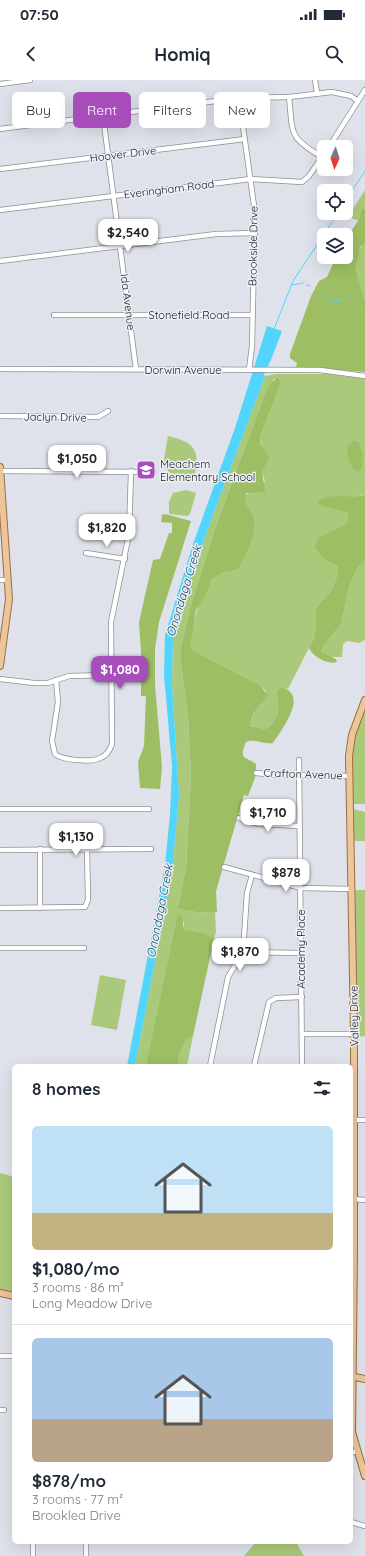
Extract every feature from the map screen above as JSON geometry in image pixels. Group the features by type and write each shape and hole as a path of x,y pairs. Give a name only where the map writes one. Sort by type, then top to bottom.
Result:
{"main road":[{"path":"0,467 2,533 9,609 0,666"},
{"name":"Valley Drive","path":"353,1251 354,1034 349,756 352,735 365,700"},
{"path":"0,1293 12,1296"},
{"path":"353,1376 365,1379"},
{"name":"Valley Drive","path":"353,1442 354,1452 363,1464 365,1476"}],"street":[{"path":"0,84 30,80"},
{"path":"315,80 317,93"},
{"path":"333,140 365,90"},
{"path":"270,97 289,97 317,93 341,93 351,96 358,101"},
{"path":"289,97 294,137 307,149 317,153"},
{"path":"131,112 214,101"},
{"path":"0,129 73,120"},
{"name":"Ida Avenue","path":"104,128 136,369"},
{"name":"Brookside Drive","path":"243,128 255,213 251,370"},
{"name":"Hoover Drive","path":"0,169 245,139"},
{"name":"Everingham Road","path":"0,210 251,179 302,182 309,176 317,165"},
{"path":"0,261 216,234 255,233"},
{"name":"Stonefield Road","path":"54,315 252,315"},
{"name":"Dorwin Avenue","path":"0,369 320,370 365,376"},
{"name":"Jaclyn Drive","path":"0,416 98,417 108,411"},
{"path":"0,471 153,472"},
{"path":"56,680 58,702 52,741 55,754 61,758 92,760 104,756 109,751 112,744 111,622 129,534 131,471"},
{"path":"86,553 125,559"},
{"path":"0,580 7,580"},
{"path":"0,678 34,683 48,682 69,676 111,674"},
{"name":"Academy Place","path":"299,760 302,1064"},
{"name":"Crafton Avenue","path":"256,773 299,776 349,776"},
{"path":"0,809 150,809"},
{"path":"239,818 259,824 300,826"},
{"path":"0,908 85,907 88,900 87,849"},
{"path":"0,850 151,849"},
{"path":"40,850 40,908"},
{"path":"224,867 301,888 352,889"},
{"path":"210,1064 228,977 243,952 247,893 252,875"},
{"path":"0,948 84,948"},
{"path":"243,952 301,953"},
{"path":"254,1064 269,1002 276,998 302,997"},
{"path":"302,1034 354,1034"},
{"path":"353,1124 365,1120"},
{"path":"354,1199 365,1200"},
{"path":"0,1356 12,1356"},
{"path":"353,1523 365,1526"},
{"path":"33,1544 33,1556"},
{"path":"86,1544 86,1556"}],"green space":[{"path":"365,190 365,223 353,219 353,209"},
{"path":"362,209 365,210 365,243 360,247 355,268 365,303 365,372 296,367 297,363 290,358 290,354 311,296 319,281 327,277 333,264 353,264 353,228 360,218"},
{"path":"365,243 365,303 359,288 355,272 355,264 356,256"},
{"path":"276,374 329,374 365,379 365,495 326,497 348,513 347,524 326,560 338,567 338,573 332,590 316,608 315,636 288,689 281,687 277,715 275,720 265,729 250,726 253,716 263,700 266,691 260,685 192,650 189,644 198,606 207,593 215,575 228,571 254,517 245,503 245,496 265,481 262,472 260,437 280,385 280,380 274,379 265,394 216,526 190,608 181,647 181,663 188,716 191,776 186,868 178,908 196,912 215,912 216,932 214,939 188,932 184,930 184,920 161,1001 146,1064 135,1064 172,873 179,795 172,683 173,638 185,596 209,526 265,376","holes":["358,442 363,464 356,472 352,467 348,451"]},
{"path":"277,378 280,380 280,385 260,437 260,444 269,457 262,472 265,492 247,493 245,497 246,503 252,512 254,519 252,539 238,569 221,573 212,579 207,593 196,610 190,644 192,650 260,685 268,696 254,713 250,726 265,729 274,722 278,713 277,692 281,687 289,691 293,697 293,704 287,721 273,743 253,741 246,742 243,755 256,764 256,775 248,796 244,795 216,891 217,912 193,912 178,908 186,868 191,776 188,716 181,663 181,647 190,608 216,526 265,394 271,383"},
{"path":"168,436 184,441 193,449 197,460 194,477 170,473 163,465"},
{"path":"353,441 358,442 363,456 362,468 360,471 356,472 350,463 348,456 348,445"},
{"path":"186,490 196,493 190,514 187,516 169,514 169,502 173,493"},
{"path":"365,495 365,560 357,569 349,587 341,624 324,645 321,652 336,659 337,662 333,663 321,660 309,648 315,636 316,608 332,590 338,573 338,567 326,560 315,548 318,538 347,524 348,513 320,505 318,502 326,497"},
{"path":"165,514 191,521 159,622 155,649 155,685 162,767 160,789 140,788 138,762 144,746 146,696 141,696 139,622 153,560 160,559 169,533 172,533 172,523 161,522 162,515"},
{"path":"365,560 365,640 359,643 347,641 343,644 342,657 332,657 321,652 324,645 341,624 349,587 357,569"},
{"path":"365,706 365,804 353,804 352,757 355,735"},
{"path":"353,809 365,812 365,841 353,841"},
{"path":"355,890 365,890 365,1036 357,1037"},
{"path":"178,914 182,916 184,930 206,934 214,939 193,1036 186,1040 178,1057 178,1064 146,1064"},
{"path":"100,975 126,980 117,1030 91,1025"},
{"path":"193,1036 187,1064 178,1064 178,1057 186,1040"},
{"path":"0,1173 12,1176 12,1292 0,1289"},
{"path":"254,1544 297,1544 304,1556 244,1556"}],"water":[{"path":"267,326 282,331 264,374 265,376 209,526 180,609 173,638 172,683 179,795 172,873 135,1064 127,1064 165,865 170,814 172,766 164,675 165,635 193,544 235,428"}],"waterway":[{"name":"Onondaga Creek","path":"353,189 365,171"},
{"name":"Onondaga Creek","path":"274,329 293,281 333,220"},
{"path":"292,285 303,283"},
{"path":"317,288 328,298 334,301 354,299 365,310"}],"place":[{"name":"Meachem Elementary School","path":"146,470"}]}
